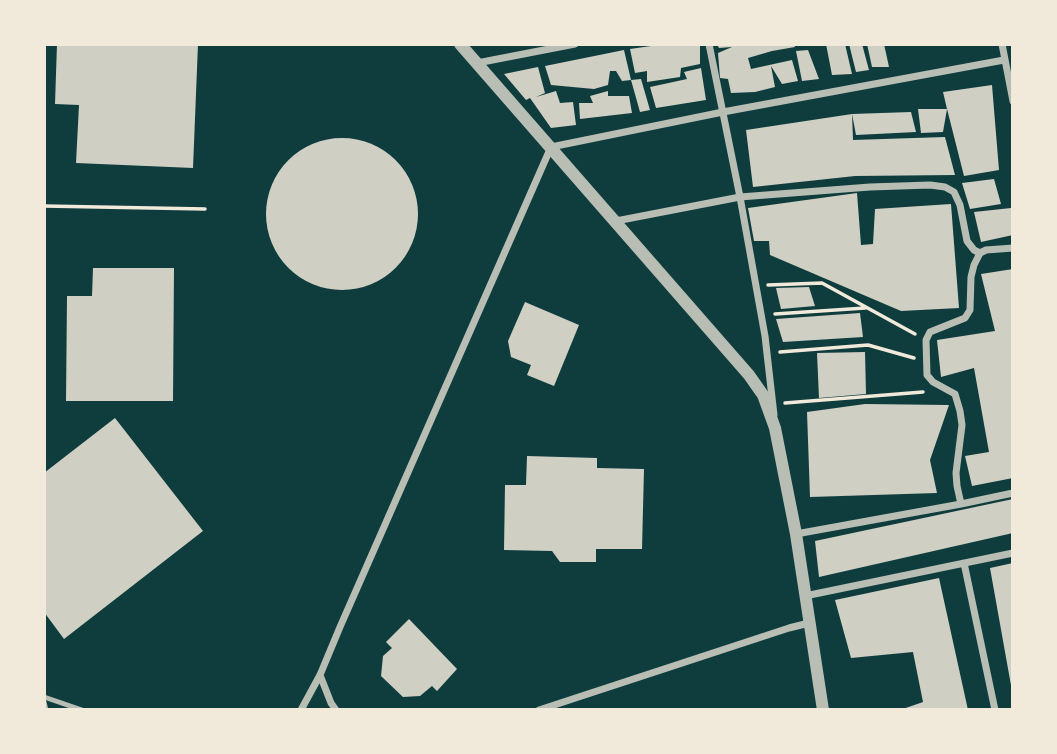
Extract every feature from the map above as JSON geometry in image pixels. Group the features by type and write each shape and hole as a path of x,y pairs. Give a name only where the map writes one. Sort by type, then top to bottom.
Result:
{"street":[{"path":"460,44 749,375 763,395 775,428"},
{"path":"477,63 575,44"},
{"path":"709,44 740,197 767,353 775,428 796,534 823,710"},
{"path":"1002,44 1013,101"},
{"path":"551,147 723,111 1004,60"},
{"path":"301,710 320,676 551,147"},
{"path":"616,221 740,197 908,185 946,187 954,192 960,205 967,242 980,253"},
{"path":"961,504 956,473 961,425 958,400 955,394 937,385 927,375 926,340 930,332 965,318 970,310 971,277 980,253 1013,248"},
{"path":"796,534 1013,493"},
{"path":"805,596 1013,553"},
{"path":"964,563 995,710"},
{"path":"539,710 809,623"},
{"path":"320,676 336,710"}],"lane":[{"path":"44,696 82,710"},
{"path":"44,702 46,710"}],"path":[{"path":"44,206 205,209"},
{"path":"755,286 822,283 926,340"},
{"path":"762,324 775,314 868,308"},
{"path":"767,353 868,345 926,361"},
{"path":"773,404 950,390"}],"building":[{"path":"57,44 198,44 193,168 76,163 79,105 55,104"},
{"path":"665,44 700,44 700,64 681,68 680,77 647,82 647,71 635,73 630,49"},
{"path":"717,44 794,44 795,47 748,58 751,69 792,60 798,81 782,84 771,66 775,87 755,92 731,93 728,79 720,78 718,53 732,47 719,48"},
{"path":"826,44 845,44 852,74 832,75"},
{"path":"849,44 862,44 869,70 856,72"},
{"path":"867,44 884,44 889,67 872,67"},
{"path":"624,50 631,80 622,81 616,71 610,71 608,85 594,89 551,85 545,66"},
{"path":"808,50 819,79 802,81 796,51"},
{"path":"538,67 545,93 536,97 556,91 560,103 573,102 576,125 551,128 530,98 526,100 504,74"},
{"path":"701,68 706,100 656,108 650,87 687,79 684,72"},
{"path":"641,79 650,110 640,112 631,80"},
{"path":"992,85 999,170 964,176 943,92"},
{"path":"608,91 608,96 629,96 632,113 580,119 579,103 593,103 590,96"},
{"path":"918,109 947,109 943,132 921,133"},
{"path":"911,112 916,132 856,135 852,114"},
{"path":"852,114 853,140 945,137 955,175 855,176 753,187 746,130"},
{"path":"342,138 371,144 396,160 412,185 418,214 412,243 396,268 371,284 342,290 313,284 288,268 272,243 266,214 272,185 288,160 313,144"},
{"path":"994,179 1001,204 970,209 962,183"},
{"path":"857,193 861,245 873,244 875,209 951,204 959,308 901,311 770,255 769,241 754,241 748,208"},
{"path":"1011,208 1013,235 981,242 974,212"},
{"path":"93,268 174,268 173,401 66,401 67,296 92,296"},
{"path":"1013,269 1013,478 972,486 965,456 989,452 974,368 941,377 937,340 995,331 981,274"},
{"path":"809,287 815,306 781,309 776,288"},
{"path":"525,302 579,325 554,386 527,375 531,365 511,357 508,341"},
{"path":"860,313 863,337 783,342 776,319"},
{"path":"865,352 866,394 819,398 817,353"},
{"path":"865,404 949,405 930,460 937,493 810,497 807,412"},
{"path":"115,418 203,531 64,639 44,612 44,473"},
{"path":"527,456 597,458 597,468 644,469 642,549 596,549 596,562 560,562 552,551 504,550 505,485 526,485"},
{"path":"1013,499 1013,533 819,577 815,541"},
{"path":"1013,563 1013,691 1012,691 990,568"},
{"path":"939,578 968,710 900,710 923,702 913,652 851,658 835,600"},
{"path":"409,619 457,669 437,691 432,686 420,696 403,697 381,676 383,656 392,648 386,642"}]}
